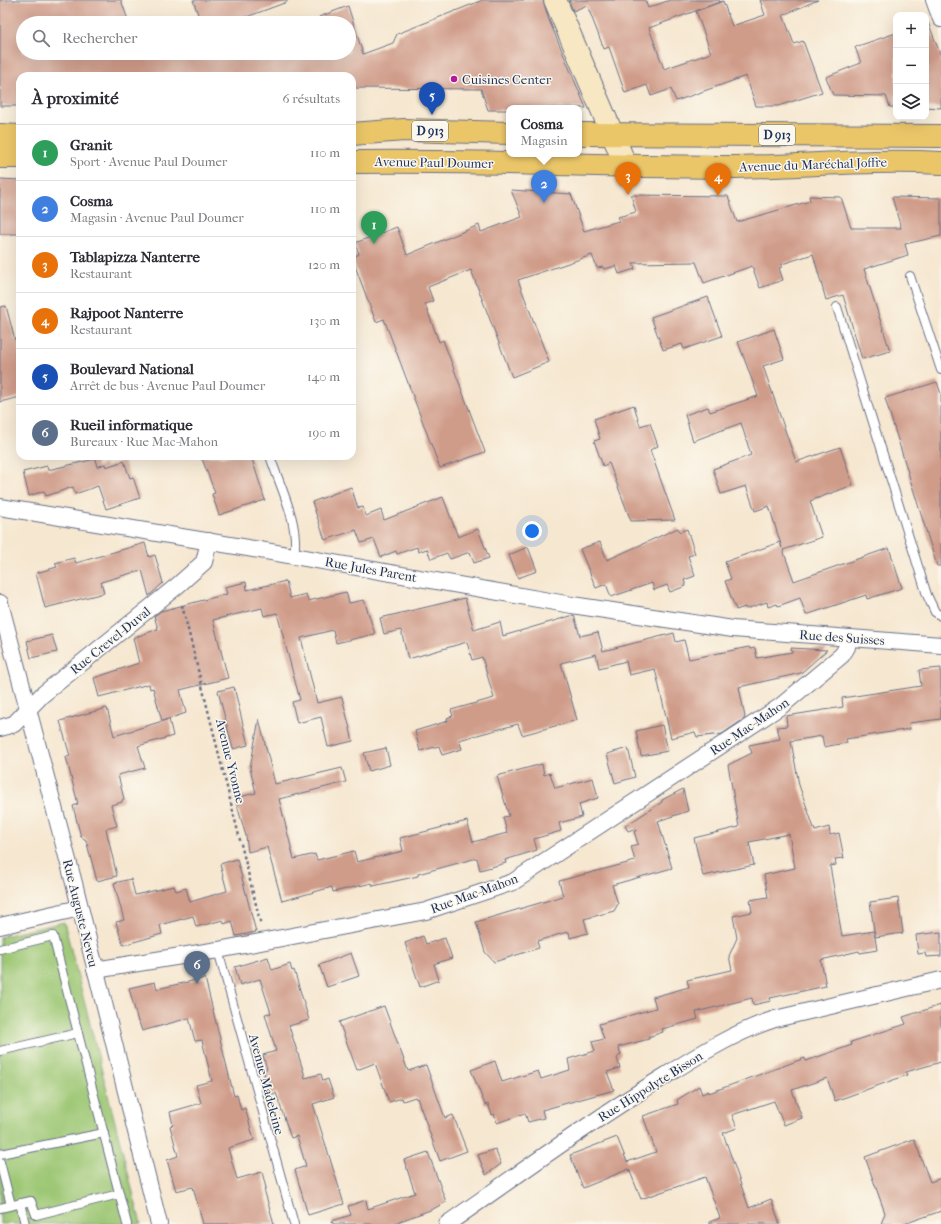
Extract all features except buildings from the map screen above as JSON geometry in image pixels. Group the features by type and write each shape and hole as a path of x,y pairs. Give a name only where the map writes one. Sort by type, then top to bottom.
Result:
{"main road":[{"path":"555,0 626,166"},
{"name":"D 913","path":"356,134 404,130 506,133"},
{"name":"D 913","path":"582,134 613,135"},
{"path":"0,135 16,136"},
{"name":"Avenue du Maréchal Joffre","path":"613,135 941,136"},
{"path":"0,157 16,157"},
{"name":"Avenue Paul Doumer","path":"356,162 410,161 565,164"},
{"name":"Avenue du Maréchal Joffre","path":"565,164 735,167 851,162 941,163"}],"street":[{"path":"934,0 941,19"},
{"name":"Rue Jules Parent","path":"0,507 209,541 572,604 743,629"},
{"name":"Rue Crevel-Duval","path":"0,728 14,724 42,695 177,586 204,562 209,541"},
{"name":"Rue Auguste Neveu","path":"0,603 80,908 159,1224"},
{"name":"Rue des Suisses","path":"743,629 941,645"},
{"name":"Rue Mac-Mahon","path":"95,970 218,950 426,911 512,882 781,706 842,655 847,647 848,638"},
{"path":"0,926 80,908"},
{"name":"Rue Hippolyte Bisson","path":"447,1224 613,1107 712,1047 755,1026 775,1019 875,994 941,980"}],"lane":[{"path":"910,276 941,370"},
{"path":"836,307 927,595 935,612 941,616"},
{"path":"271,460 292,520 297,542 294,556"},
{"path":"0,949 53,936 127,1224"},
{"name":"Avenue Madeleine","path":"218,950 294,1224"},
{"path":"0,1052 78,1033"},
{"path":"0,1154 104,1133"},
{"path":"0,1162 11,1205"},
{"path":"0,1208 31,1201 36,1214 119,1194"},
{"path":"20,1203 25,1224"}],"path":[{"name":"Avenue Yvonne","path":"177,586 265,941"}],"green space":[{"path":"64,922 141,1224 0,1224 0,937"}],"place":[{"name":"Cuisines Center","path":"454,79"},
{"name":"Boulevard National","path":"432,115"},
{"name":"Tablapizza Nanterre","path":"628,195"},
{"name":"Rajpoot Nanterre","path":"718,196"},
{"name":"Cosma","path":"544,203"},
{"name":"Granit","path":"374,244"},
{"name":"Rueil informatique","path":"197,984"}]}
